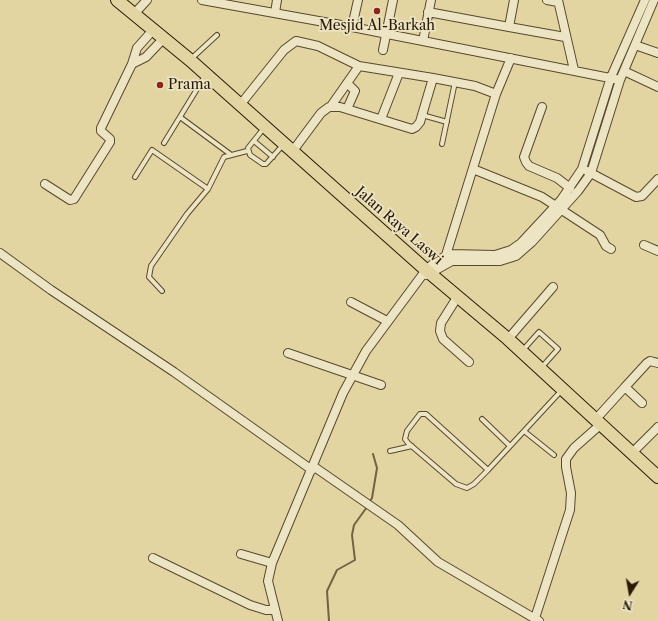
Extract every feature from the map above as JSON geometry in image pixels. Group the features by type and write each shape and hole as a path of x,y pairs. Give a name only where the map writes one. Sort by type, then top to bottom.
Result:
{"main road":[{"name":"Jalan Raya Laswi","path":"121,1 134,14 206,74 426,274 458,296 508,339 598,423 658,476"}],"street":[{"path":"134,14 147,0"},
{"path":"202,0 423,41 620,80"},
{"path":"275,13 277,0"},
{"path":"352,28 358,0"},
{"path":"383,50 390,0"},
{"path":"423,41 430,0"},
{"path":"509,27 514,0"},
{"path":"547,0 558,1 565,37 574,70"},
{"path":"446,255 457,253 494,255 505,253 521,243 559,208 582,169 611,77 645,0"},
{"path":"426,274 452,261 494,261 512,258 532,242 559,208 591,173 620,80 654,0"},
{"path":"428,12 565,37"},
{"path":"45,184 70,200 74,199 110,141 110,138 101,131 101,128 132,64 137,48 153,30"},
{"path":"132,64 146,57 163,38"},
{"path":"240,105 284,50 296,41 318,46 359,66 475,86 496,94"},
{"path":"635,45 658,53"},
{"path":"278,621 268,581 272,563 352,374 387,321 426,274 446,255 496,94 511,58"},
{"path":"288,148 321,113 331,106 359,66"},
{"path":"624,72 658,87"},
{"path":"380,119 399,73"},
{"path":"331,106 347,109 412,128 418,125 433,78"},
{"path":"347,83 355,91 347,109"},
{"path":"542,108 524,157 529,166 557,178 570,188"},
{"path":"473,169 530,191 600,235 606,246 611,249"},
{"path":"582,169 636,197 642,196 658,179"},
{"path":"644,245 658,251"},
{"path":"0,253 50,290 174,372 312,468 398,525 438,562 537,620 570,506 571,493 566,459 574,448 598,423 625,387 647,363 650,361 658,364"},
{"path":"508,339 553,287"},
{"path":"458,296 441,323 440,331 443,339 469,362"},
{"path":"351,302 387,321"},
{"path":"288,353 381,385"},
{"path":"625,387 642,403"},
{"path":"632,453 658,427"},
{"path":"241,554 272,563"},
{"path":"153,558 250,605 266,610 275,610"}],"lane":[{"path":"190,60 217,35"},
{"path":"164,143 206,74"},
{"path":"442,144 455,82"},
{"path":"422,115 447,122"},
{"path":"180,117 230,154"},
{"path":"162,291 149,277 151,266 187,214 208,189 224,157 230,154 248,151 265,127"},
{"path":"254,141 273,157"},
{"path":"248,151 250,155 263,164 288,148"},
{"path":"135,178 152,150 208,189"},
{"path":"521,352 539,332 558,349 540,369"},
{"path":"488,470 424,414 420,414 406,431 406,440 451,480 463,487 472,485 488,470 562,390"},
{"path":"482,419 510,446"},
{"path":"524,431 554,455"},
{"path":"390,451 412,446"}],"waterway":[{"path":"369,503 372,498 377,468 373,454"},
{"path":"329,621 327,591 337,570 355,560 352,535 354,525 367,507"}],"place":[{"name":"Mesjid Al-Barkah","path":"377,11"},
{"name":"Prama","path":"160,85"}]}
